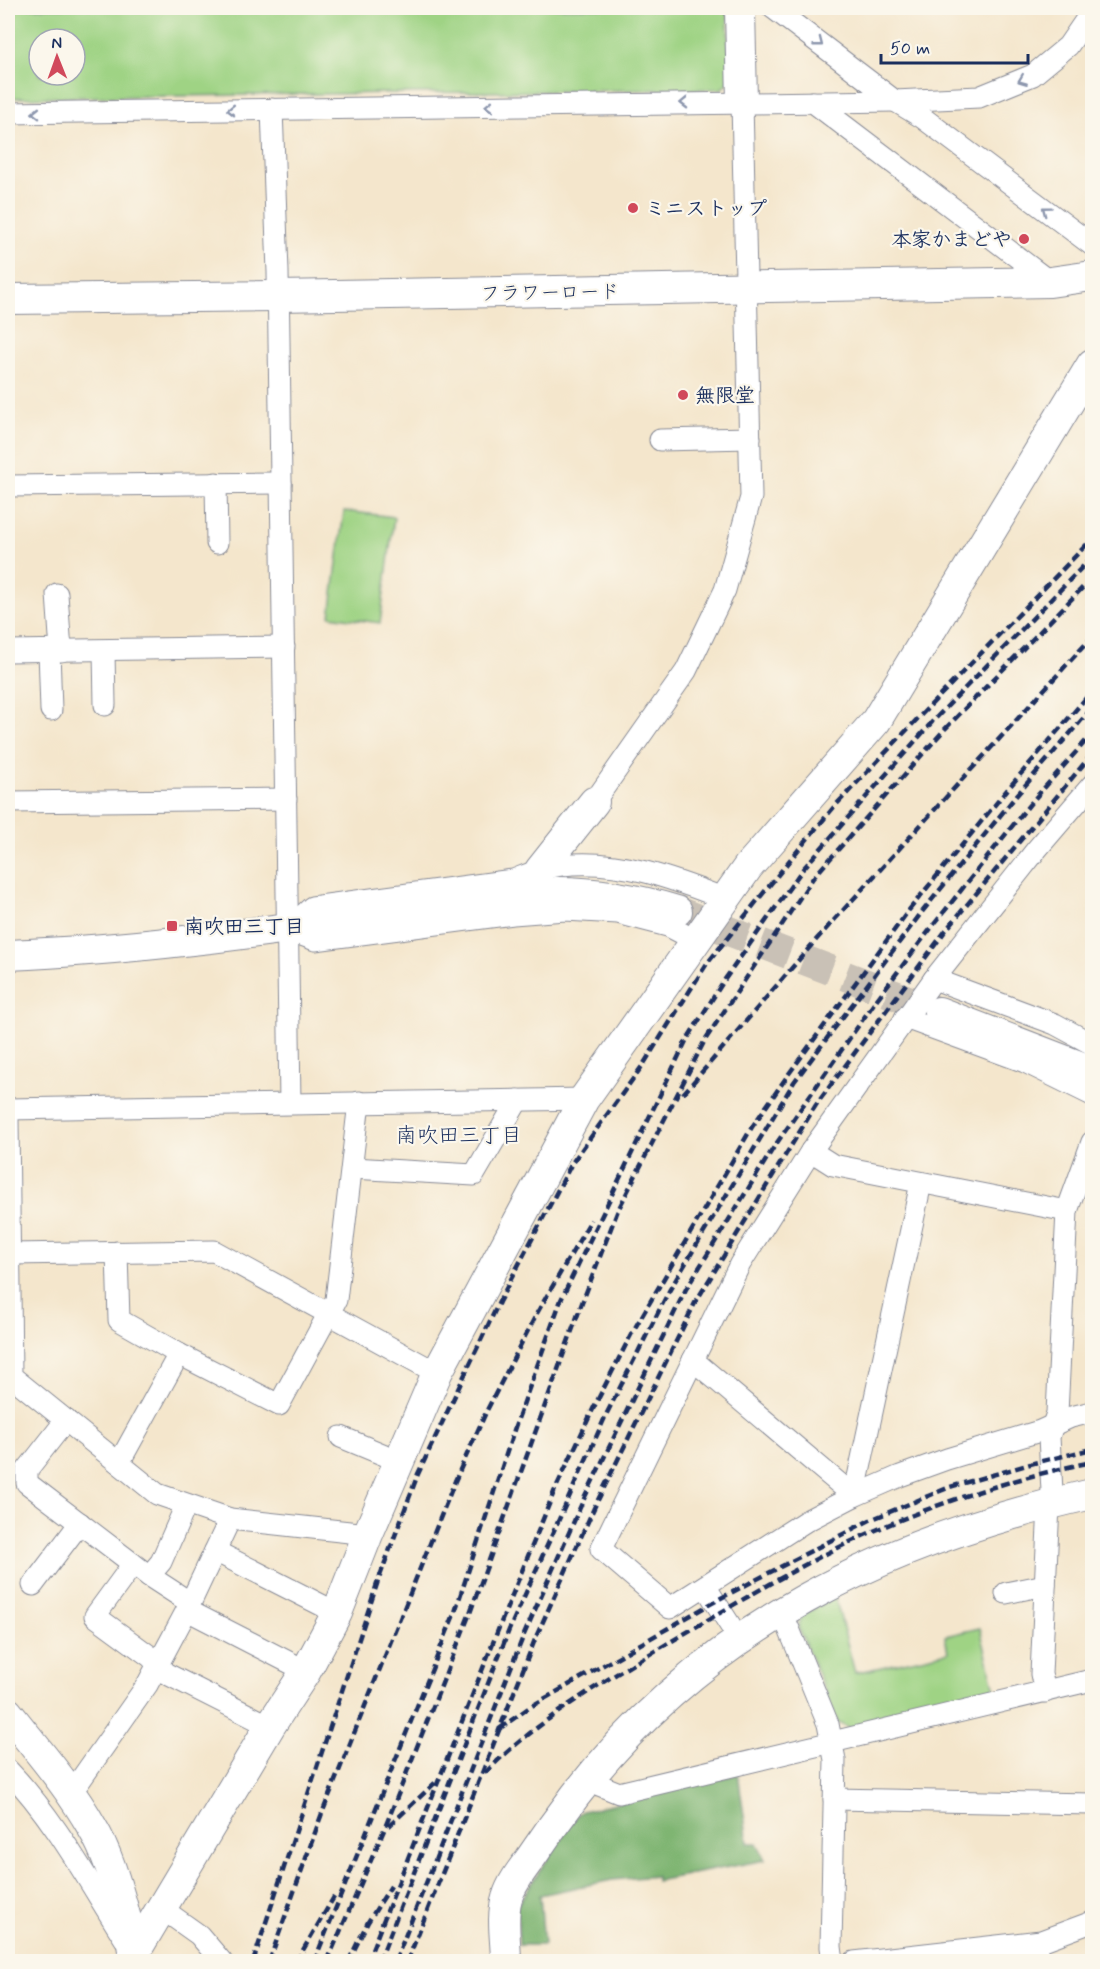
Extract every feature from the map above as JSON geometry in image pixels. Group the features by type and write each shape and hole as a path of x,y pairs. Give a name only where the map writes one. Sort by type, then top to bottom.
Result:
{"street":[{"path":"540,870 594,802 686,671 725,590 751,497 740,8"},
{"path":"773,8 895,101 923,118 1092,245"},
{"path":"8,113 895,101 979,97 1033,75 1068,46 1092,12 1084,8"},
{"path":"813,102 1050,282"},
{"path":"272,109 278,296 290,1103"},
{"name":"フラワーロード","path":"8,299 1050,282 1092,276"},
{"path":"132,1959 270,1726 306,1671 337,1613 437,1373 584,1099 748,867 876,721 1092,364"},
{"path":"660,440 750,438"},
{"path":"216,483 217,543"},
{"path":"8,486 281,483"},
{"path":"51,710 57,594"},
{"path":"8,651 284,647"},
{"path":"104,651 105,705"},
{"path":"1092,785 1037,849 934,979 811,1151 740,1264 601,1549 670,1608 806,1521 854,1496 910,1473 1052,1426 1071,1417 1092,1412"},
{"path":"8,802 286,799"},
{"path":"287,929 312,907 513,879 562,865 588,864 654,874 725,899"},
{"path":"8,955 81,952 287,929 557,892 614,895 677,911"},
{"path":"287,929 315,940 566,909 618,913 668,926 695,940"},
{"path":"934,979 1055,1024 1092,1044"},
{"path":"939,1012 1092,1071"},
{"path":"905,1018 1025,1062 1092,1095"},
{"path":"8,1108 584,1099"},
{"path":"352,1168 474,1175 518,1100"},
{"path":"117,1252 119,1320 179,1354 279,1405 336,1300 359,1102"},
{"path":"8,1119 11,1376 157,1494 230,1519 368,1534"},
{"path":"1045,1692 1041,1674 1049,1505 1052,1491 1049,1437 1057,1413 1067,1211 1092,1142"},
{"path":"811,1151 833,1165 1067,1211"},
{"path":"854,1496 921,1183"},
{"path":"10,1254 214,1251 437,1373"},
{"path":"119,1463 179,1354"},
{"path":"693,1360 854,1496"},
{"path":"66,1420 27,1470 27,1483 188,1606 306,1671"},
{"path":"341,1437 399,1461"},
{"path":"506,1962 506,1906 510,1890 546,1835 587,1780 675,1690 739,1639 782,1612 848,1576 921,1543 975,1525 1092,1494"},
{"path":"186,1505 161,1562 141,1570 95,1616 151,1657 165,1673 270,1726"},
{"path":"68,1788 79,1782 147,1685 230,1519"},
{"path":"33,1585 80,1523"},
{"path":"215,1551 337,1613"},
{"path":"1006,1593 1045,1585"},
{"path":"705,1586 739,1639"},
{"path":"782,1612 828,1724 835,1760 831,1947 833,1962"},
{"path":"587,1780 619,1793 1092,1680"},
{"path":"8,1713 68,1788 92,1826 111,1866 132,1959"},
{"path":"8,1770 39,1805 74,1856 132,1959"},
{"path":"834,1799 1092,1804"},
{"path":"161,1908 199,1935 222,1962"},
{"path":"854,1962 1041,1941 1092,1922"}],"green space":[{"path":"8,8 728,8 729,82 721,89 8,98"},
{"path":"344,511 394,517 380,623 330,616"},
{"path":"835,1597 855,1673 948,1652 945,1636 980,1628 996,1694 851,1729 838,1723 798,1626 802,1615"},
{"path":"738,1774 748,1843 757,1843 765,1860 656,1881 656,1876 612,1880 540,1895 544,1945 519,1945 517,1905 577,1815 583,1811"}],"tunnel":[{"path":"677,911 939,1012"}],"railway":[{"path":"253,1962 377,1584 418,1474 499,1302 572,1163 643,1065 706,965 789,861 834,807 1092,539"},
{"path":"314,1962 455,1612 515,1427 561,1300 686,1041 723,982 802,870 933,721 1092,557"},
{"path":"327,1962 384,1830 470,1613 618,1210 705,1040 813,878 944,730 1092,578"},
{"path":"683,1094 816,940 1092,637"},
{"path":"367,1962 554,1492 632,1333 752,1127 788,1075 909,910 1092,691"},
{"path":"379,1962 509,1630 607,1413 669,1291 794,1082 922,912 1016,796 1092,708"},
{"path":"395,1962 523,1637 582,1503 686,1289 774,1147 877,999 1029,805 1092,734"},
{"path":"407,1962 536,1637 594,1508 695,1303 816,1105 946,930 1092,754"},
{"path":"269,1962 321,1816 455,1481 487,1410 537,1313 591,1220"},
{"path":"499,1729 530,1707 721,1598 870,1520 950,1487 1092,1449"},
{"path":"485,1773 529,1734 576,1700 652,1653 825,1554 876,1530 956,1499 1010,1482 1092,1462"},
{"path":"389,1826 437,1781"},
{"path":"348,1962 368,1922 391,1886"},
{"path":"296,1962 334,1897"}],"place":[{"name":"ミニストップ","path":"633,208"},
{"name":"本家かまどや","path":"1024,239"},
{"name":"無限堂","path":"683,395"},
{"name":"南吹田三丁目","path":"172,926"}],"district":[{"name":"南吹田三丁目","path":"459,1135"}]}
